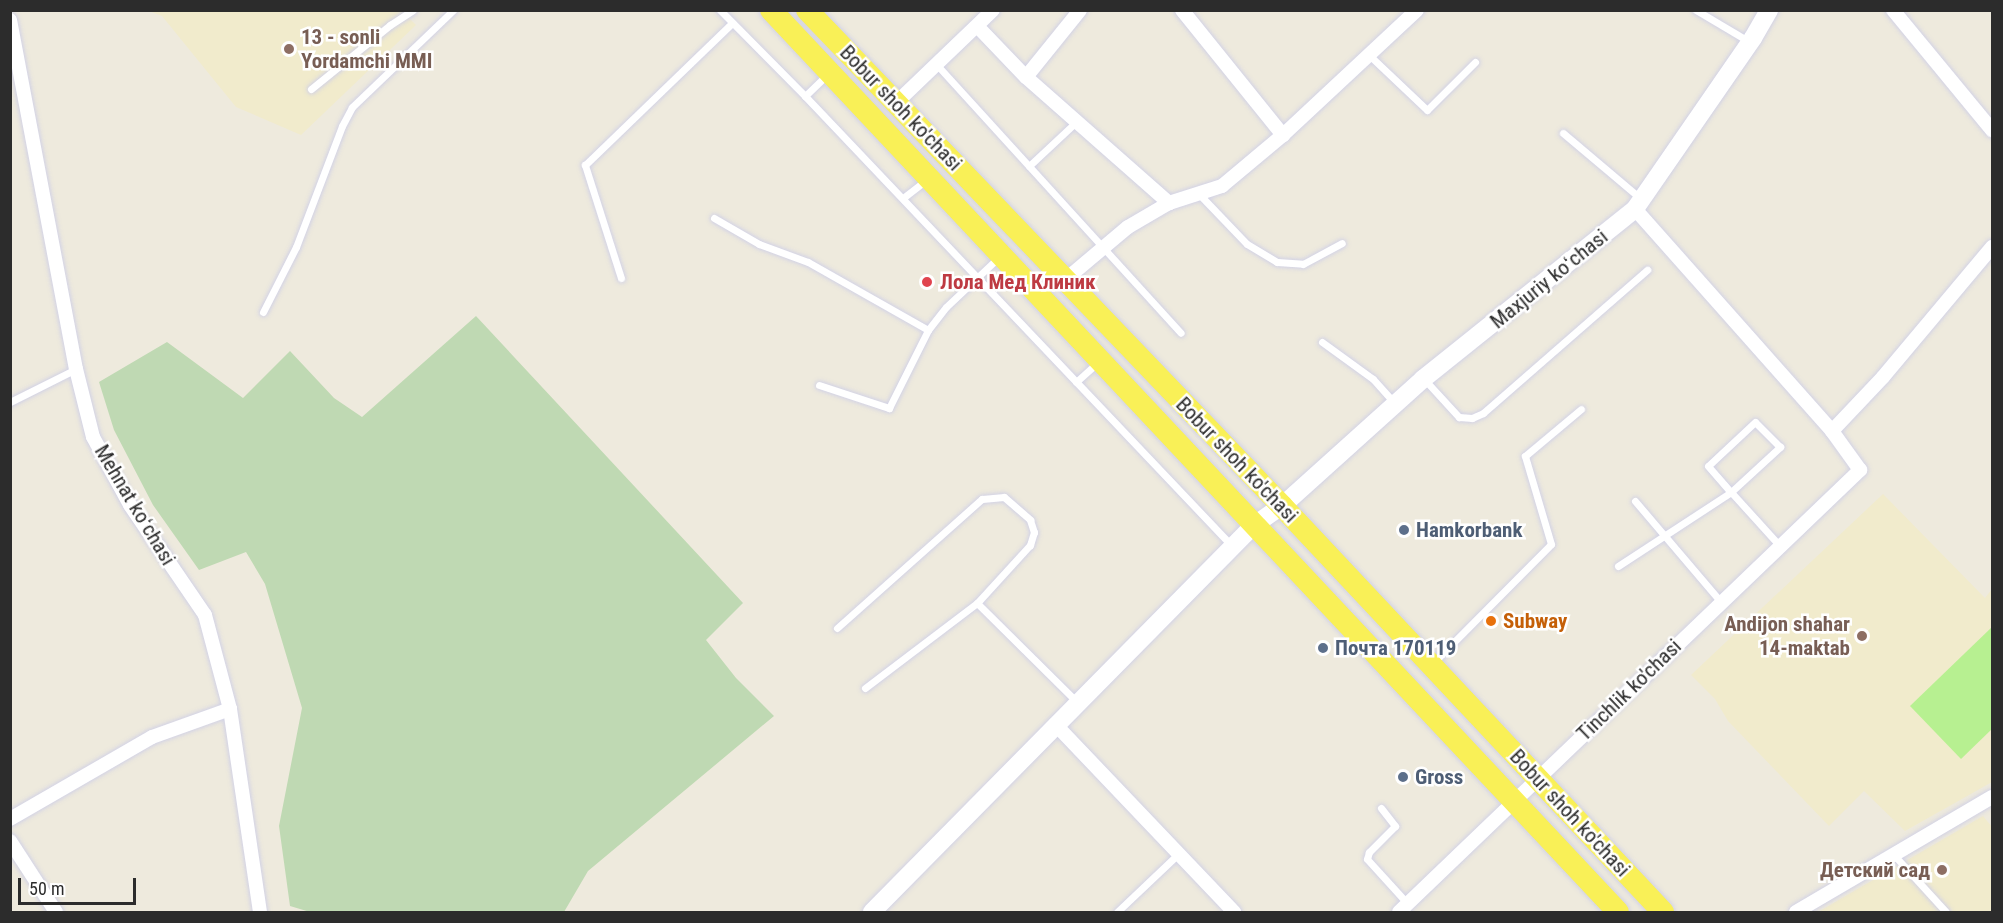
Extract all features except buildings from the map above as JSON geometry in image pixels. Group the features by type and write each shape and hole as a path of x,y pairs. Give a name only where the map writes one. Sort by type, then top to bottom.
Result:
{"main road":[{"name":"Bobur shoh ko'chasi","path":"771,10 1253,526 1618,912"},
{"name":"Bobur shoh ko'chasi","path":"807,10 1282,507 1663,912"}],"street":[{"path":"896,103 978,27 993,10"},
{"path":"1026,77 1080,10"},
{"path":"1182,10 1283,135"},
{"path":"1065,280 1128,227 1169,203 1222,186 1283,135 1416,10"},
{"name":"Maxjuriy koʻchasi","path":"872,912 1253,526 1282,507 1424,379 1639,205 1750,42 1769,10"},
{"path":"1893,10 1992,130"},
{"name":"Mehnat koʻchasi","path":"10,20 76,369 93,437 130,505 205,615 230,709 260,912"},
{"path":"978,27 1026,77 1169,203"},
{"path":"1639,205 1832,431 1883,377 1992,247"},
{"name":"Tinchlik ko'chasi","path":"1404,908 1860,470 1832,431"},
{"path":"10,819 152,737 230,709"},
{"path":"1056,724 1177,855 1234,912"},
{"path":"1796,912 1992,798"},
{"path":"10,841 56,912"}],"lane":[{"path":"311,90 390,25 413,10"},
{"path":"263,312 296,246 342,126 352,107 453,10"},
{"path":"720,10 903,198 976,278 1232,546"},
{"path":"1696,10 1750,42"},
{"path":"621,278 585,165 732,23"},
{"path":"1369,55 1427,111 1475,62"},
{"path":"937,65 1181,333"},
{"path":"805,96 830,72"},
{"path":"1029,166 1076,122"},
{"path":"1563,133 1639,205"},
{"path":"903,198 929,178"},
{"path":"1199,194 1247,244 1277,262 1303,264 1342,243"},
{"path":"714,218 759,244 808,262 928,330"},
{"path":"819,386 889,408 928,330 946,307 1001,255"},
{"path":"1424,379 1459,417 1472,418 1483,413 1647,270"},
{"path":"1322,342 1372,379 1396,404"},
{"path":"1076,382 1099,361"},
{"path":"10,402 76,369"},
{"path":"1431,665 1551,544 1525,456 1581,409"},
{"path":"1618,566 1731,492 1780,447 1755,422 1708,466 1731,492 1780,546"},
{"path":"837,628 982,499 1004,496 1030,520 1034,532 1030,545 977,603 865,688"},
{"path":"1635,501 1721,602"},
{"path":"977,603 1077,702"},
{"path":"1381,808 1395,826 1369,852 1367,859 1404,908"},
{"path":"1117,912 1177,855"},
{"path":"1894,855 1946,912"}],"shaded area":[{"name":"13 - sonli Yordamchi MMI","path":"149,11 402,11 416,25 301,135 236,107 162,16"},
{"name":"Andijon shahar 14-maktab","path":"1883,494 1985,598 1992,589 1992,782 1905,831 1864,791 1829,826 1728,721 1715,699 1691,675"},
{"name":"Детский сад","path":"1983,816 1992,827 1992,912 1818,912"}],"green space":[{"path":"476,316 743,603 706,640 736,678 774,716 588,871 564,912 310,912 290,906 279,826 302,708 265,584 246,552 199,570 153,505 114,430 99,382 167,342 243,398 290,351 334,398 362,417"},
{"path":"1992,627 1992,729 1961,759 1910,706"}],"place":[{"name":"13 - sonli Yordamchi MMI","path":"289,49"},
{"name":"Лола Мед Клиник","path":"927,282"},
{"name":"Hamkorbank","path":"1404,530"},
{"name":"Subway","path":"1491,621"},
{"name":"Andijon shahar 14-maktab","path":"1862,636"},
{"name":"Почта 170119","path":"1323,648"},
{"name":"Gross","path":"1403,777"},
{"name":"Детский сад","path":"1942,870"}]}
